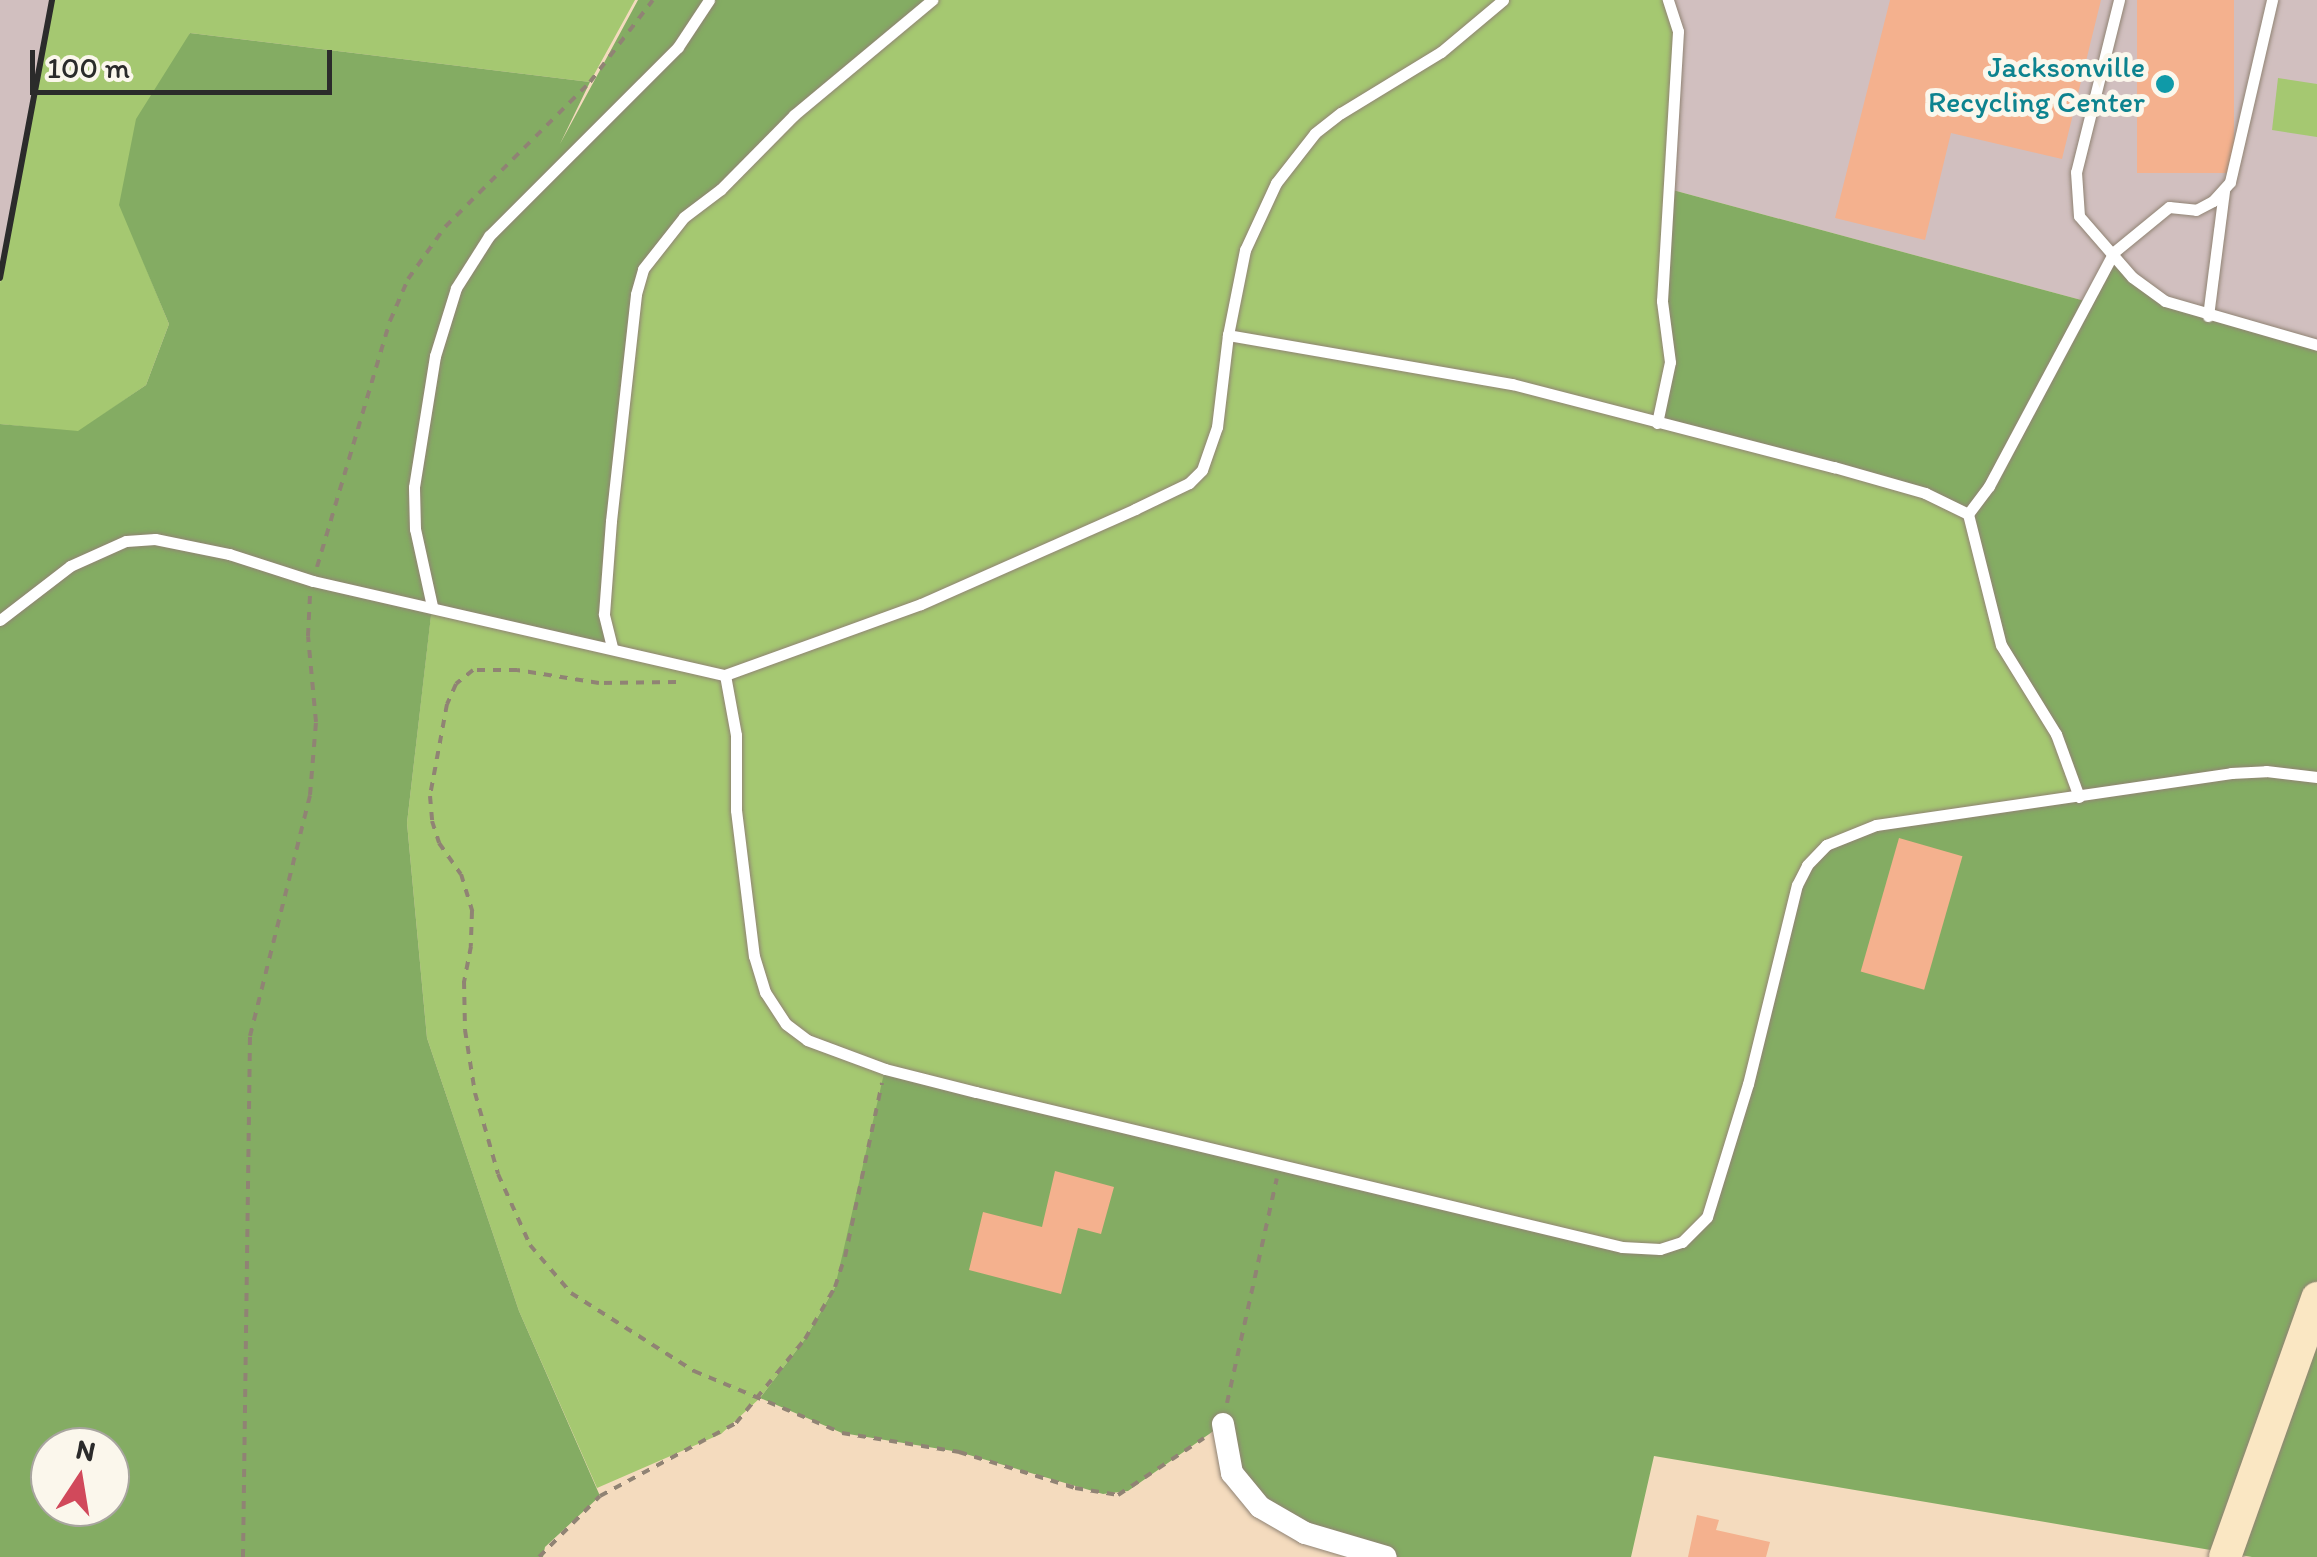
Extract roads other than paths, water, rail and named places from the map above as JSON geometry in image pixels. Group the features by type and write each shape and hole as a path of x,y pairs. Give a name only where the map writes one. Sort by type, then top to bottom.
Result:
{"main road":[{"path":"2225,1557 2317,1298"}],"street":[{"path":"1223,1424 1232,1473 1260,1507 1306,1533 1386,1557"}],"lane":[{"path":"432,606 415,529 414,487 435,356 456,288 489,236 678,47 710,0"},
{"path":"612,647 604,614 611,521 636,294 643,268 684,217 721,189 794,115 932,0"},
{"path":"0,620 24,597 70,566 139,539 229,554 312,581 725,675 921,604 1188,483 1211,454 1245,250 1258,215 1298,152 1341,113 1441,52 1503,0"},
{"path":"1657,423 1670,362 1662,301 1678,31 1668,0"},
{"path":"2118,0 2076,172 2079,216 2132,277 2152,293 2208,316 2317,345"},
{"path":"2208,316 2224,191 2236,168 2272,0"},
{"path":"1968,514 1990,486 2114,252 2169,207 2196,210 2224,191"},
{"path":"1228,335 1455,371 1924,493 1968,514"},
{"path":"1968,514 1988,609 2001,645 2056,734 2080,797"},
{"path":"725,675 736,735 736,810 746,908 765,992 786,1024 806,1040 886,1069 1622,1247 1660,1249 1682,1242 1707,1217 1748,1084 1797,885 1807,865 1840,836 1876,825 2232,773 2266,771 2317,777"}],"railway":[{"path":"0,278 52,0"}],"place":[{"name":"Jacksonville Recycling Center","path":"2165,84"}]}
